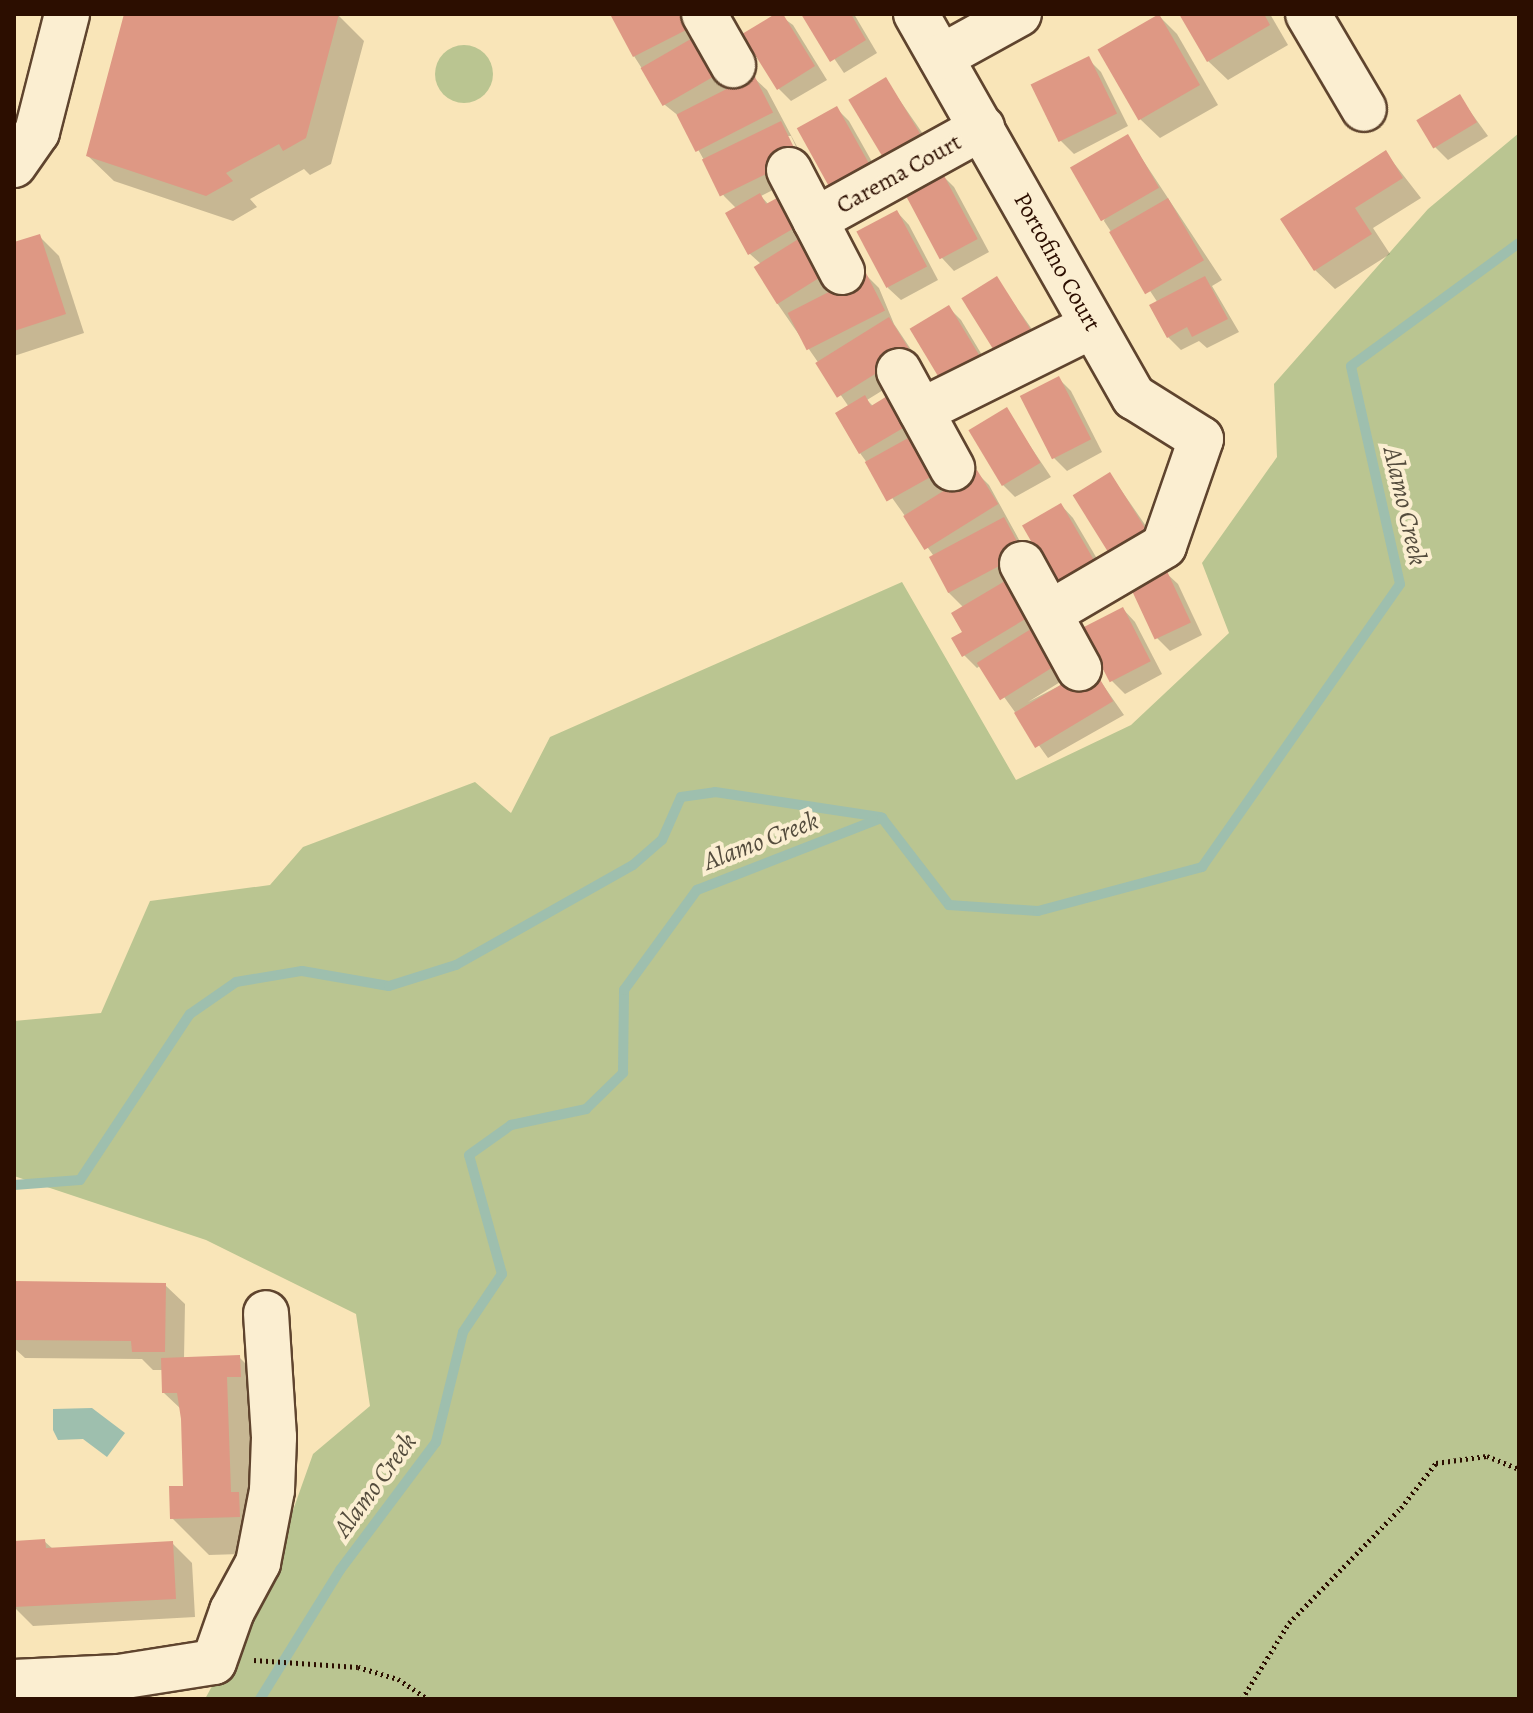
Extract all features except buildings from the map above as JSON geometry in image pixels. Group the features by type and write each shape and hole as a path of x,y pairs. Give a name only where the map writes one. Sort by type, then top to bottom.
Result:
{"street":[{"path":"14,165 37,132 67,14"},
{"name":"Portofino Court","path":"916,14 1134,397 1201,439 1164,546 1050,613"},
{"path":"941,57 1019,14"},
{"path":"1308,14 1364,109"},
{"path":"707,15 733,65"},
{"name":"Carema Court","path":"815,220 982,128"},
{"name":"Carema Court","path":"789,170 842,272"},
{"path":"921,411 1092,326"},
{"path":"899,371 952,468"},
{"path":"1022,564 1079,668"},
{"path":"14,1682 119,1677 214,1662 232,1611 258,1563 272,1490 274,1437 266,1313"}],"path":[{"path":"1242,1699 1289,1623 1401,1508 1436,1463 1487,1456 1519,1469"},
{"path":"214,1662 278,1658 358,1667 398,1679 428,1699"}],"green space":[{"path":"464,45 475,47 484,54 491,63 491,85 484,94 475,101 464,103 453,101 444,94 437,85 435,74 437,63 444,54 453,47"},
{"path":"1519,133 1519,1699 205,1699 265,1589 313,1454 370,1406 356,1314 206,1240 14,1176 14,1021 101,1013 150,901 270,885 303,847 475,782 511,813 550,737 902,582 1016,780 1131,725 1229,633 1202,563 1277,457 1274,384 1428,209"}],"shaded area":[{"path":"92,1408 125,1433 107,1457 83,1439 58,1440 53,1430 53,1409"}],"waterway":[{"name":"Alamo Creek","path":"260,1699 340,1570 436,1442 463,1332 502,1274 469,1155 511,1125 586,1109 623,1073 624,990 697,890 882,818 949,905 1038,911 1202,867 1400,584 1351,366 1519,243"},
{"name":"Alamo Creek","path":"14,1185 80,1180 190,1014 236,982 302,971 389,986 456,965 633,865 662,840 681,797 715,792 881,817"}]}
